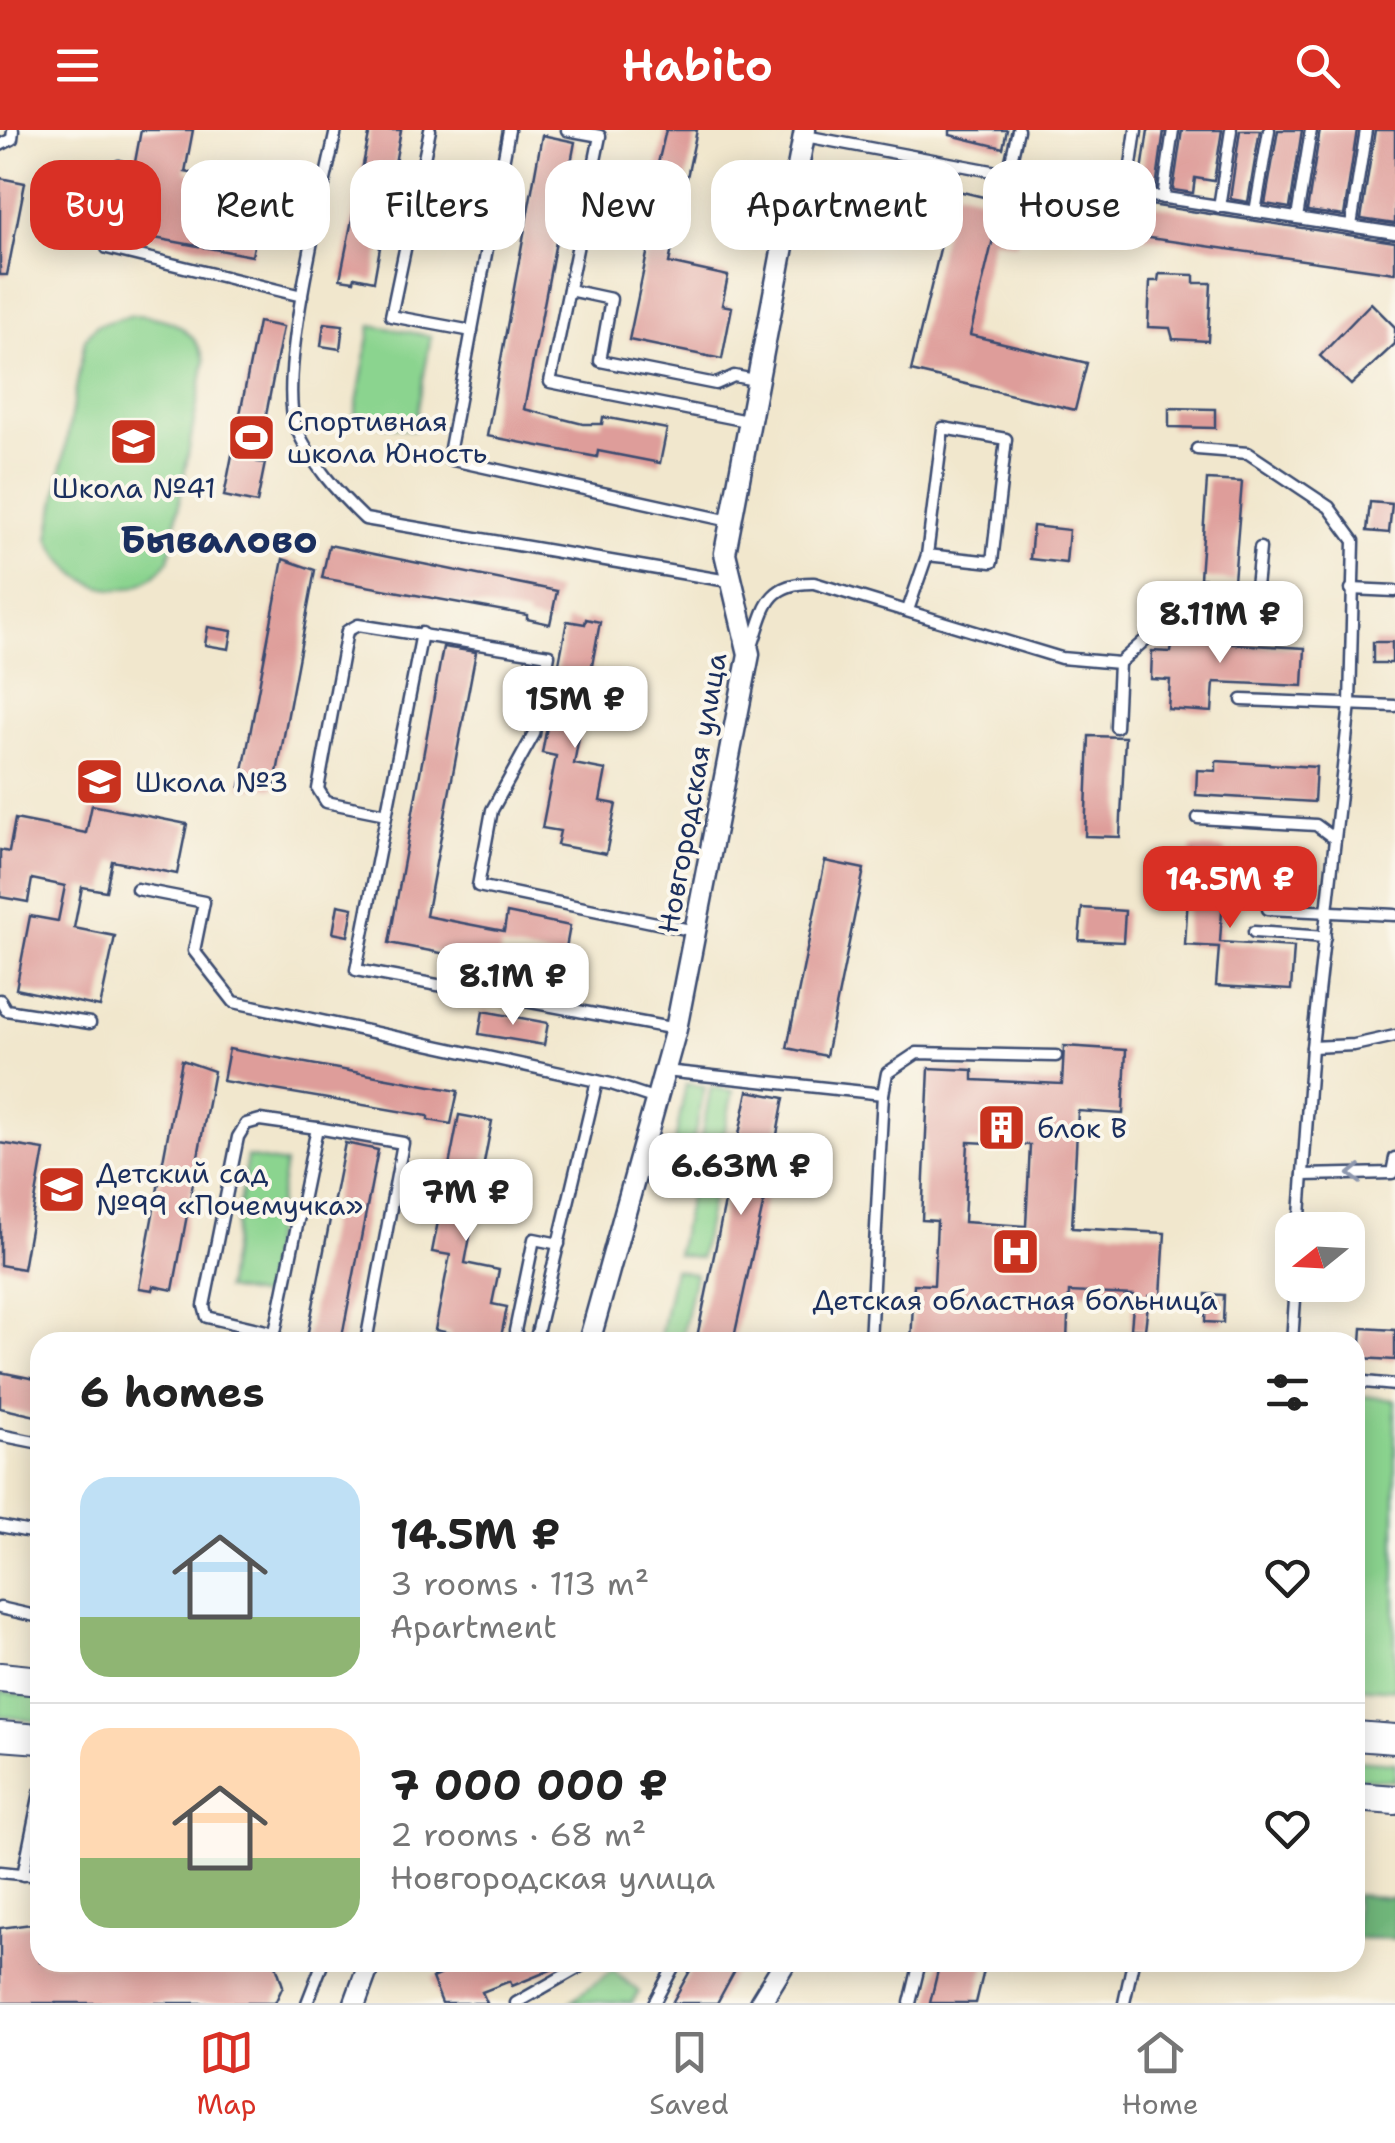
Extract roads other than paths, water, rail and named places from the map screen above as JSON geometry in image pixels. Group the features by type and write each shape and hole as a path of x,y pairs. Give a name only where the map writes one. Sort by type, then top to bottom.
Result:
{"main road":[{"path":"0,1676 30,1680"},
{"path":"0,1736 30,1738"},
{"path":"1365,1737 1395,1739"},
{"path":"1365,1798 1395,1800"}],"street":[{"name":"Новгородская улица","path":"592,1332 676,1029 749,654 728,581 725,553 804,133"},
{"path":"355,2003 366,1972"},
{"path":"760,2003 779,1972"}],"lane":[{"path":"0,145 12,140 13,130"},
{"path":"336,130 296,340 296,426 326,481 365,519 728,581"},
{"path":"430,130 391,316 472,332"},
{"path":"509,130 448,459 730,521"},
{"path":"567,130 600,136 550,382 747,421"},
{"path":"1011,160 1018,130"},
{"path":"1132,160 1136,130"},
{"path":"1163,198 1174,130"},
{"path":"1219,206 1231,130"},
{"path":"1256,212 1269,130"},
{"path":"1298,218 1312,130"},
{"path":"1351,226 1366,130"},
{"path":"804,133 983,169"},
{"path":"1156,197 1395,233"},
{"path":"115,250 302,296"},
{"path":"569,290 611,298 600,362 716,384 734,376 755,380"},
{"path":"908,610 927,555 943,428 1006,438 992,562 927,555"},
{"path":"1197,449 1248,453 1329,507 1354,542 1350,704 1312,1047 1301,1212"},
{"path":"749,654 769,600 794,583 814,584 908,610 1060,658 1118,663 1196,595 1255,597 1260,548"},
{"path":"1351,589 1395,591"},
{"path":"386,814 326,802 318,789 347,631 358,625 549,655 534,734 492,810 478,886 695,931"},
{"path":"422,633 356,970 676,1029"},
{"path":"1116,728 1118,663"},
{"path":"1242,700 1395,706"},
{"path":"1198,818 1316,824 1335,839"},
{"path":"137,889 204,902 194,951 234,1002 597,1081 656,1100"},
{"path":"1268,909 1395,916"},
{"path":"1254,932 1325,936"},
{"path":"0,1000 6,1010 90,1023"},
{"path":"1312,1047 1354,1045 1395,1036"},
{"path":"871,1332 887,1073 900,1060 918,1053 1056,1056"},
{"path":"664,1071 883,1094"},
{"path":"538,1332 597,1081"},
{"path":"253,1332 207,1317 204,1306 234,1155 246,1124 260,1120 403,1144 368,1332"},
{"path":"275,1332 318,1128"},
{"path":"1303,1175 1392,1174 1395,1158"},
{"path":"515,1332 534,1239 559,1244"},
{"path":"1293,1332 1295,1302"},
{"path":"1365,1382 1395,1385"},
{"path":"0,1436 30,1441"},
{"path":"0,1526 30,1532"},
{"path":"0,1608 30,1615"},
{"path":"22,1875 30,1838"},
{"path":"0,1872 30,1875"},
{"path":"307,2003 319,1972"},
{"path":"516,2003 570,1972"},
{"path":"654,2003 671,1972"},
{"path":"910,2003 918,1972"},
{"path":"1124,2003 1130,1972"}],"place":[{"name":"Спортивная школа Юность","path":"252,437"},
{"name":"Школа №41","path":"134,441"},
{"name":"Школа №3","path":"100,782"},
{"name":"блок В","path":"1002,1128"},
{"name":"Детский сад №99 «Почемучка»","path":"61,1189"},
{"name":"Детская областная больница","path":"1015,1252"}],"district":[{"name":"Бывалово","path":"219,540"}]}
